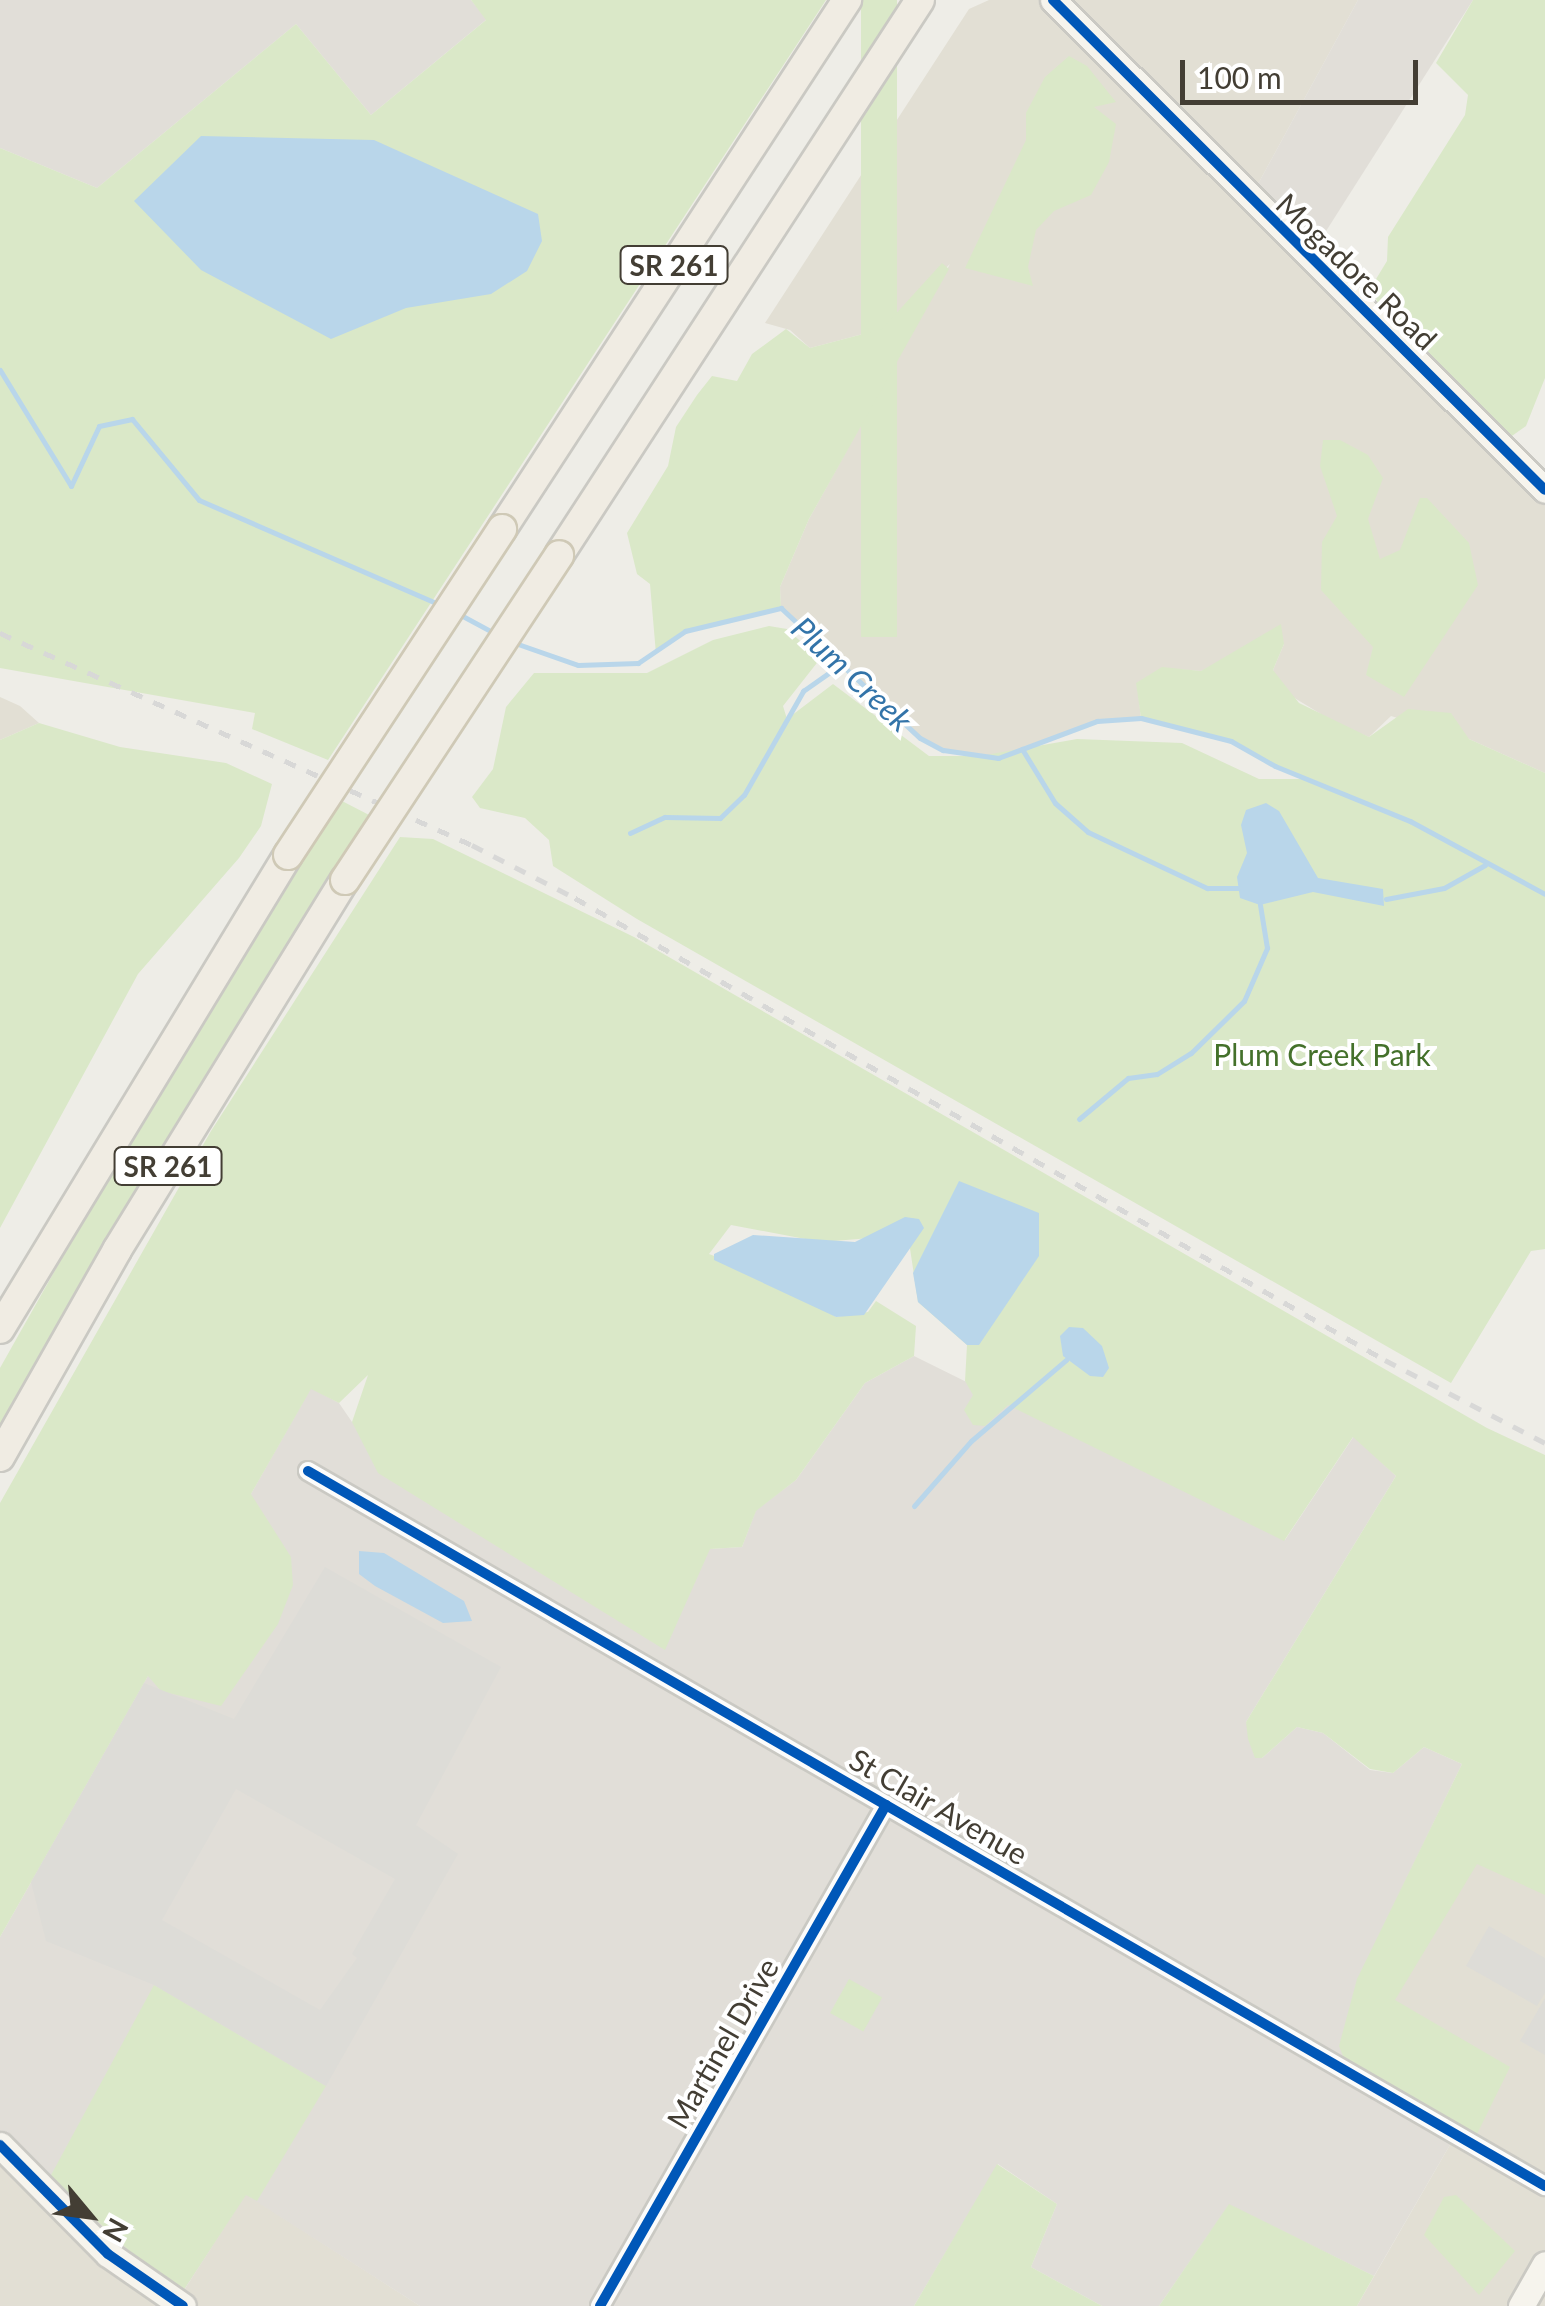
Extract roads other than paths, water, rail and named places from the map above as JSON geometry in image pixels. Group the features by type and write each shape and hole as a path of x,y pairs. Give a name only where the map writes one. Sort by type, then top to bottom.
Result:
{"main road":[{"name":"SR 261","path":"0,1329 288,856 847,0"},
{"name":"SR 261","path":"0,1457 117,1250 346,880 920,0"}],"street":[{"name":"Mogadore Road","path":"1053,0 1545,490"},
{"name":"St Clair Avenue","path":"308,1471 1545,2186"},
{"name":"Martinel Drive","path":"600,2306 886,1805"},
{"path":"0,2145 108,2254 183,2306"},
{"path":"1521,2306 1545,2264"}],"water":[{"path":"201,136 374,140 538,214 542,241 527,271 491,294 406,308 331,339 201,270 134,201"},
{"path":"1266,803 1279,811 1318,878 1383,889 1384,906 1313,892 1260,905 1240,898 1237,877 1247,853 1241,825 1246,810"},
{"path":"959,1181 1039,1213 1039,1256 979,1345 967,1345 918,1302 913,1273"},
{"path":"905,1217 919,1219 924,1228 864,1315 836,1317 714,1260 714,1254 753,1235 855,1242"},
{"path":"1069,1327 1083,1328 1102,1346 1109,1368 1103,1377 1090,1376 1063,1356 1060,1336"},
{"path":"359,1551 384,1553 464,1601 472,1621 443,1623 375,1586 359,1574"}],"waterway":[{"name":"Plum Creek","path":"0,370 71,486 99,426 132,419 199,500 443,606"},
{"name":"Plum Creek","path":"515,643 578,665 638,663 685,631 781,608 920,738 943,750 998,758 1097,721 1141,718 1231,741 1275,766 1410,821 1545,894"},
{"name":"Plum Creek","path":"457,613 496,634"},
{"path":"630,833 665,817 720,818 744,795 803,691 840,665"},
{"path":"1022,749 1055,803 1088,832 1207,888 1238,888"},
{"path":"1386,899 1444,888 1485,865"},
{"path":"1079,1119 1128,1078 1157,1074 1191,1053 1244,1001 1267,948 1260,905"},
{"path":"914,1506 971,1441 1066,1360"}],"railway":[{"path":"0,633 472,845 575,898 1385,1360 1545,1443"}],"park label":[{"name":"Plum Creek Park","path":"1322,1054"}]}
